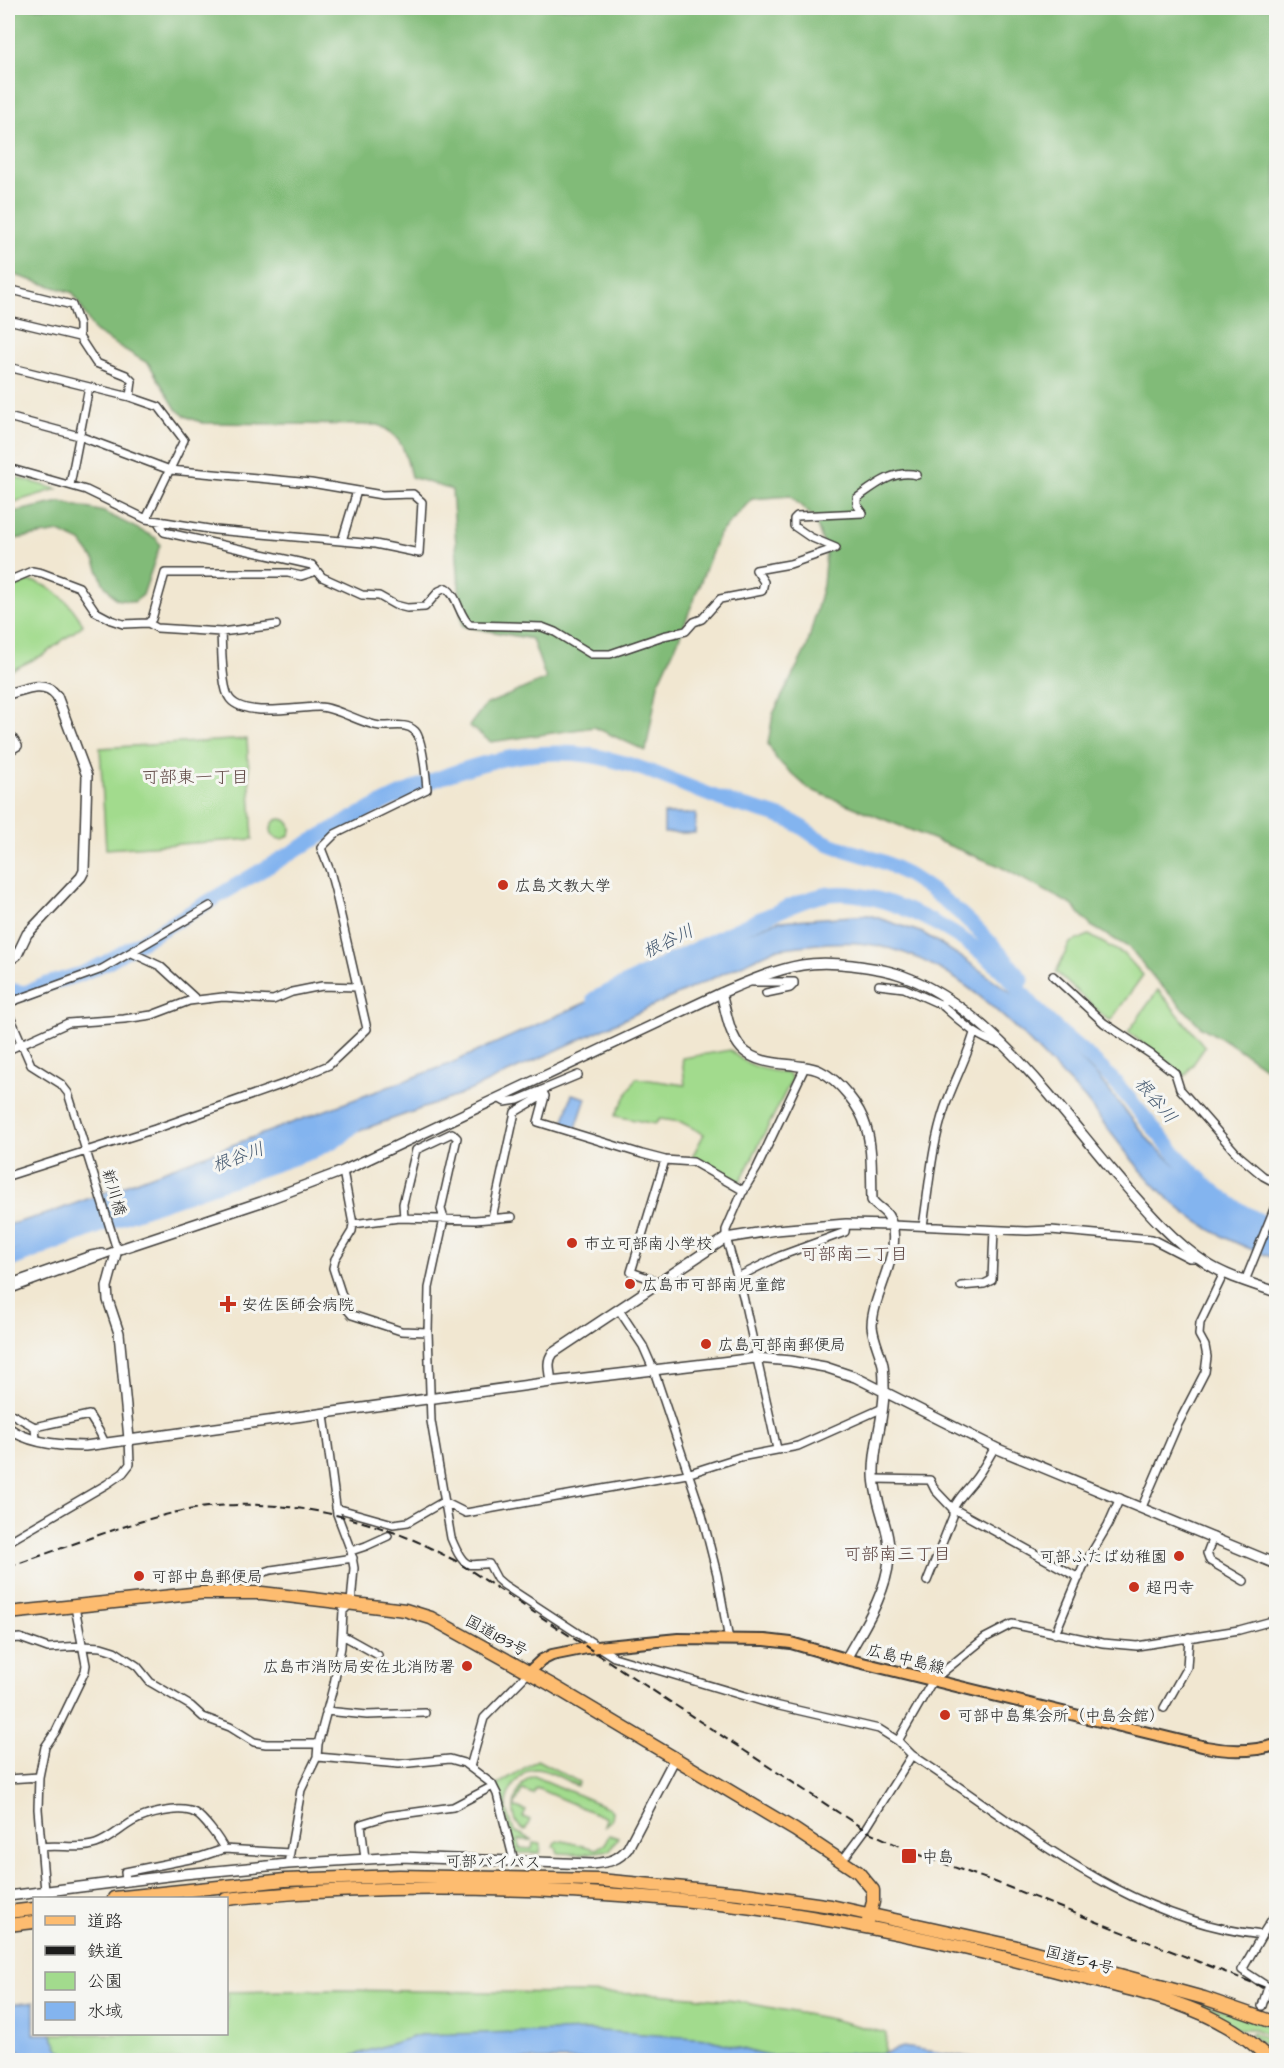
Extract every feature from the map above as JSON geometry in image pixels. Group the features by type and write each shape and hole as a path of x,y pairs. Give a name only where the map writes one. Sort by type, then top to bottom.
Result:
{"highway":[{"name":"国道183号","path":"8,1613 201,1593 262,1593 405,1610 430,1618 529,1672 675,1758 795,1830 858,1872 873,1890 866,1928"},
{"name":"可部バイパス","path":"130,1897 328,1878 514,1877 599,1880 738,1893 870,1914"},
{"name":"可部バイパス","path":"228,1899 390,1889 498,1888 638,1896 779,1912 866,1928"},
{"path":"8,1912 33,1909"},
{"name":"国道54号","path":"870,1914 1013,1946 1204,1998 1276,2023"},
{"path":"8,1925 33,1922"},
{"name":"国道54号","path":"866,1928 971,1948 1182,2004 1224,2025 1265,2056"}],"main road":[{"name":"広島中島線","path":"529,1672 542,1660 552,1655 599,1647 678,1639 765,1640 791,1643 846,1659 1227,1752 1258,1750 1276,1745"}],"street":[{"path":"8,289 72,305 79,324 79,337 96,363 126,375 132,381 130,397"},
{"path":"8,320 79,337"},
{"path":"8,367 130,397 159,407 184,441 146,519"},
{"path":"70,485 89,387"},
{"path":"8,417 79,436 170,470 311,483 382,495 412,494 422,502 419,554 375,544 215,530 158,522 146,519 86,490 8,468"},
{"path":"158,522 164,532 312,565 322,577 351,591 362,595 379,596 406,608 425,607 439,591 446,588 453,592 470,625 542,627 555,632 591,654 610,654 663,636 686,631 694,622 702,619 720,599 762,591 764,582 756,570 790,564 836,548 810,537 794,526 794,519 797,516 863,513 857,505 857,498 868,490 892,476 906,472 917,475"},
{"path":"342,541 357,490"},
{"path":"8,581 32,571 42,573 79,587 96,612 123,624 148,623 157,628 221,632 276,625"},
{"path":"148,623 152,619 165,573 288,573 302,576 317,571"},
{"path":"8,1176 88,1152 289,1082 329,1065 367,1029 333,880 321,848 335,834 427,789 420,740 415,731 403,725 378,726 322,707 273,710 241,707 230,699 225,687 221,632"},
{"path":"8,694 37,686 53,690 87,776 84,871 81,878 27,934 17,955 8,961"},
{"path":"8,731 18,746 8,752"},
{"path":"8,1003 102,969 210,906"},
{"path":"132,953 160,966 197,1000"},
{"path":"8,1290 117,1250 261,1202 343,1170 748,981 780,970 828,963 863,966 902,975 969,1015 1031,1074 1172,1236 1199,1258 1224,1273 1247,1278 1276,1292"},
{"path":"1053,976 1104,1023 1152,1055 1174,1073 1180,1089 1238,1155 1263,1176 1276,1183"},
{"path":"748,981 794,982 790,988 766,993"},
{"path":"879,985 904,988 944,1002 974,1033 991,1042 1003,1045"},
{"path":"8,1050 68,1023 110,1021 142,1016 197,1000 223,997 273,1000 292,992 322,986 357,987"},
{"path":"721,993 729,1023 737,1043 744,1051 766,1061 818,1070 830,1076 857,1108 866,1125 869,1140 872,1200 875,1206 887,1214 892,1225 890,1265 876,1300 872,1328 883,1366 885,1390 874,1479 890,1556 887,1574 877,1601 846,1659"},
{"name":"新川橋","path":"8,1012 31,1065 61,1084 69,1093 117,1250"},
{"path":"923,1226 936,1140 974,1033"},
{"path":"777,1449 738,1277 726,1239 726,1230 805,1067"},
{"path":"498,1098 505,1102 518,1100 578,1075"},
{"path":"542,1090 545,1096 538,1122 665,1160 693,1162 744,1191"},
{"path":"492,1218 514,1112 539,1098 542,1090"},
{"path":"404,1218 403,1204 416,1150 452,1133 457,1138 441,1209 444,1219 429,1288 430,1398 431,1421 452,1538 455,1548 465,1561 469,1564 489,1564 497,1579 504,1585 614,1657 776,1705 879,1730 898,1741 912,1755 1043,1845 1106,1885 1176,1916 1234,1932 1262,1935"},
{"path":"656,1286 651,1279 631,1272 665,1160"},
{"path":"343,1170 353,1224 352,1231 335,1259 333,1268 346,1308 352,1315 401,1331 428,1332"},
{"path":"1247,1278 1276,1204"},
{"path":"353,1224 404,1218 512,1217"},
{"path":"551,1382 548,1364 553,1353 726,1239 776,1230 846,1224 1051,1230 1152,1239 1190,1258 1199,1258"},
{"path":"738,1277 780,1256 844,1232 846,1224"},
{"path":"961,1286 984,1284 992,1280 994,1230"},
{"path":"8,1284 91,1255 117,1250"},
{"path":"8,1542 107,1484 123,1473 130,1464 119,1334 108,1300 107,1287 117,1250"},
{"path":"1142,1507 1176,1428 1205,1372 1207,1357 1205,1346 1199,1335 1200,1323 1224,1273"},
{"path":"619,1310 643,1346 654,1371 701,1511 712,1553 729,1640"},
{"path":"10,1433 68,1446 85,1446 324,1415 551,1382 756,1358 791,1360 825,1367 855,1377 995,1447 1276,1564"},
{"path":"336,1508 393,1524 408,1522 441,1503 446,1503 466,1513 687,1474 740,1457 798,1446 883,1408"},
{"path":"8,1412 35,1427 89,1415 105,1443"},
{"path":"288,1864 300,1790 317,1758 318,1744 334,1684 342,1635 343,1611 351,1603 354,1569 352,1555 336,1508 324,1415"},
{"path":"35,1427 36,1440"},
{"path":"927,1581 964,1490 972,1485 995,1447"},
{"path":"874,1479 930,1480 939,1496 954,1510 1079,1578"},
{"path":"1055,1634 1079,1578 1120,1498"},
{"path":"223,1593 225,1584 271,1570 352,1555 388,1536"},
{"path":"1213,1536 1207,1553 1210,1561 1244,1581"},
{"path":"45,1891 38,1809 39,1777 45,1747 56,1731 85,1671 86,1665 75,1606"},
{"path":"898,1741 933,1680 986,1638 1012,1624 1103,1643 1137,1646 1239,1630 1276,1620"},
{"path":"342,1635 378,1655"},
{"path":"1164,1708 1187,1666 1189,1637"},
{"path":"8,1638 20,1638 48,1648 101,1647 137,1666 150,1682 191,1706 203,1717 230,1727 254,1742 318,1744"},
{"path":"470,1767 484,1718 529,1672"},
{"path":"326,1711 367,1715 424,1713"},
{"path":"842,1861 865,1830 912,1755"},
{"path":"317,1758 399,1764 450,1759 464,1762 493,1786 514,1861"},
{"path":"158,1872 400,1857 592,1864 617,1859 628,1848 675,1758"},
{"path":"8,1779 39,1777"},
{"path":"365,1859 361,1824 387,1816 453,1807 493,1786"},
{"path":"41,1847 94,1845 134,1821 170,1811 197,1814 221,1842 224,1849"},
{"path":"8,1896 126,1881 224,1849 290,1853"},
{"path":"1262,2006 1268,1987 1242,1970 1276,1913"}],"green space":[{"path":"8,8 1276,8 1276,1075 1231,1044 1201,1027 1155,979 1130,948 1091,926 1072,905 997,865 809,789 777,760 768,744 773,714 807,647 823,585 826,551 814,518 790,496 752,499 719,534 678,641 658,684 646,751 594,727 491,742 469,726 485,705 546,679 532,639 462,626 452,490 411,477 405,453 399,441 379,425 203,423 185,416 176,409 149,364 95,332 73,293 8,273"},
{"path":"8,475 57,489 8,504"},
{"path":"60,502 104,512 156,538 160,545 143,595 134,602 116,599 103,583 95,561 81,542 59,532 8,540 8,513"},
{"path":"29,581 46,586 61,596 74,610 83,625 43,655 8,672 8,591"},
{"path":"247,739 253,839 106,849 100,748"},
{"path":"281,819 288,822 291,829 288,836 281,839 274,836 271,829 274,822"},
{"path":"1089,935 1125,955 1143,975 1111,1020 1107,1019 1056,972 1070,943"},
{"path":"1158,990 1205,1047 1185,1076 1128,1032"},
{"path":"730,1050 750,1064 789,1074 792,1079 740,1182 692,1157 704,1134 681,1122 660,1119 655,1124 615,1116 636,1078 685,1085 682,1058"},
{"path":"537,1760 579,1782 577,1786 539,1769 529,1770 520,1777 507,1799 508,1814 514,1831 533,1840 519,1840 519,1848 532,1849 533,1843 541,1844 540,1853 515,1853 497,1785"},
{"path":"534,1776 612,1811 611,1820 604,1826 606,1818 536,1788 533,1794 522,1790 514,1806 521,1786"},
{"path":"514,1806 526,1811 523,1817 530,1820 525,1831 515,1819"},
{"path":"609,1835 618,1838 610,1850 582,1854 558,1853 556,1847 553,1847 557,1841 563,1841 596,1849 605,1844"},
{"path":"1141,1985 1276,2028 1276,2038 1254,2029 1241,2029"},
{"path":"336,1990 657,1994 736,2001 831,2019 886,2033 885,2053 763,2055 708,2039 420,2035 338,2060 75,2060 59,2049 52,2035 228,2035 228,1992"},
{"path":"1253,2033 1276,2041 1276,2058 1266,2046 1250,2035"}],"water":[{"path":"664,814 696,814 695,833 664,833"},
{"path":"869,915 923,933 963,958 1023,1001 1098,1077 1153,1145 1197,1183 1242,1211 1276,1223 1276,1259 1217,1233 1195,1220 1170,1200 1143,1173 1077,1090 1011,1024 968,987 920,959 867,944 844,943 776,949 460,1095 8,1253 8,1225 50,1213 447,1065 725,940 779,921"},
{"path":"572,1094 586,1098 576,1128 563,1124"},
{"path":"33,2002 33,2035 52,2035 59,2049 75,2060 29,2060 22,2052 8,2048 8,2005"},
{"path":"589,2030 708,2039 763,2055 885,2053 903,2047 987,2060 338,2060 420,2035"}],"waterway":[{"path":"8,990 25,993 81,974 105,963 313,840 388,800 467,768 508,758 548,753 588,755 641,768 726,801 783,818 830,844 894,867 931,890 980,931 1022,980"},
{"name":"根谷川","path":"594,999 725,935 814,897 850,894 895,905 941,927 997,966 1043,1016 1111,1078 1172,1150 1207,1186 1250,1216 1276,1228"},
{"name":"根谷川","path":"8,1261 119,1218 311,1152 341,1137 356,1123"}],"railway":[{"path":"8,1567 131,1524 202,1508 232,1505 291,1507 350,1518 378,1527 419,1542 456,1561 865,1830 912,1852 1276,1992"}],"place":[{"name":"広島文教大学","path":"503,885"},
{"name":"市立可部南小学校","path":"572,1243"},
{"name":"広島市可部南児童館","path":"630,1284"},
{"name":"安佐医師会病院","path":"228,1304"},
{"name":"広島可部南郵便局","path":"706,1344"},
{"name":"可部ふたば幼稚園","path":"1179,1556"},
{"name":"可部中島郵便局","path":"139,1576"},
{"name":"超円寺","path":"1134,1587"},
{"name":"広島市消防局安佐北消防署","path":"467,1666"},
{"name":"可部中島集会所（中島会館）","path":"945,1715"},
{"name":"中島","path":"909,1856"}],"district":[{"name":"可部東一丁目","path":"195,777"},
{"name":"可部南二丁目","path":"854,1254"},
{"name":"可部南三丁目","path":"897,1554"}]}
